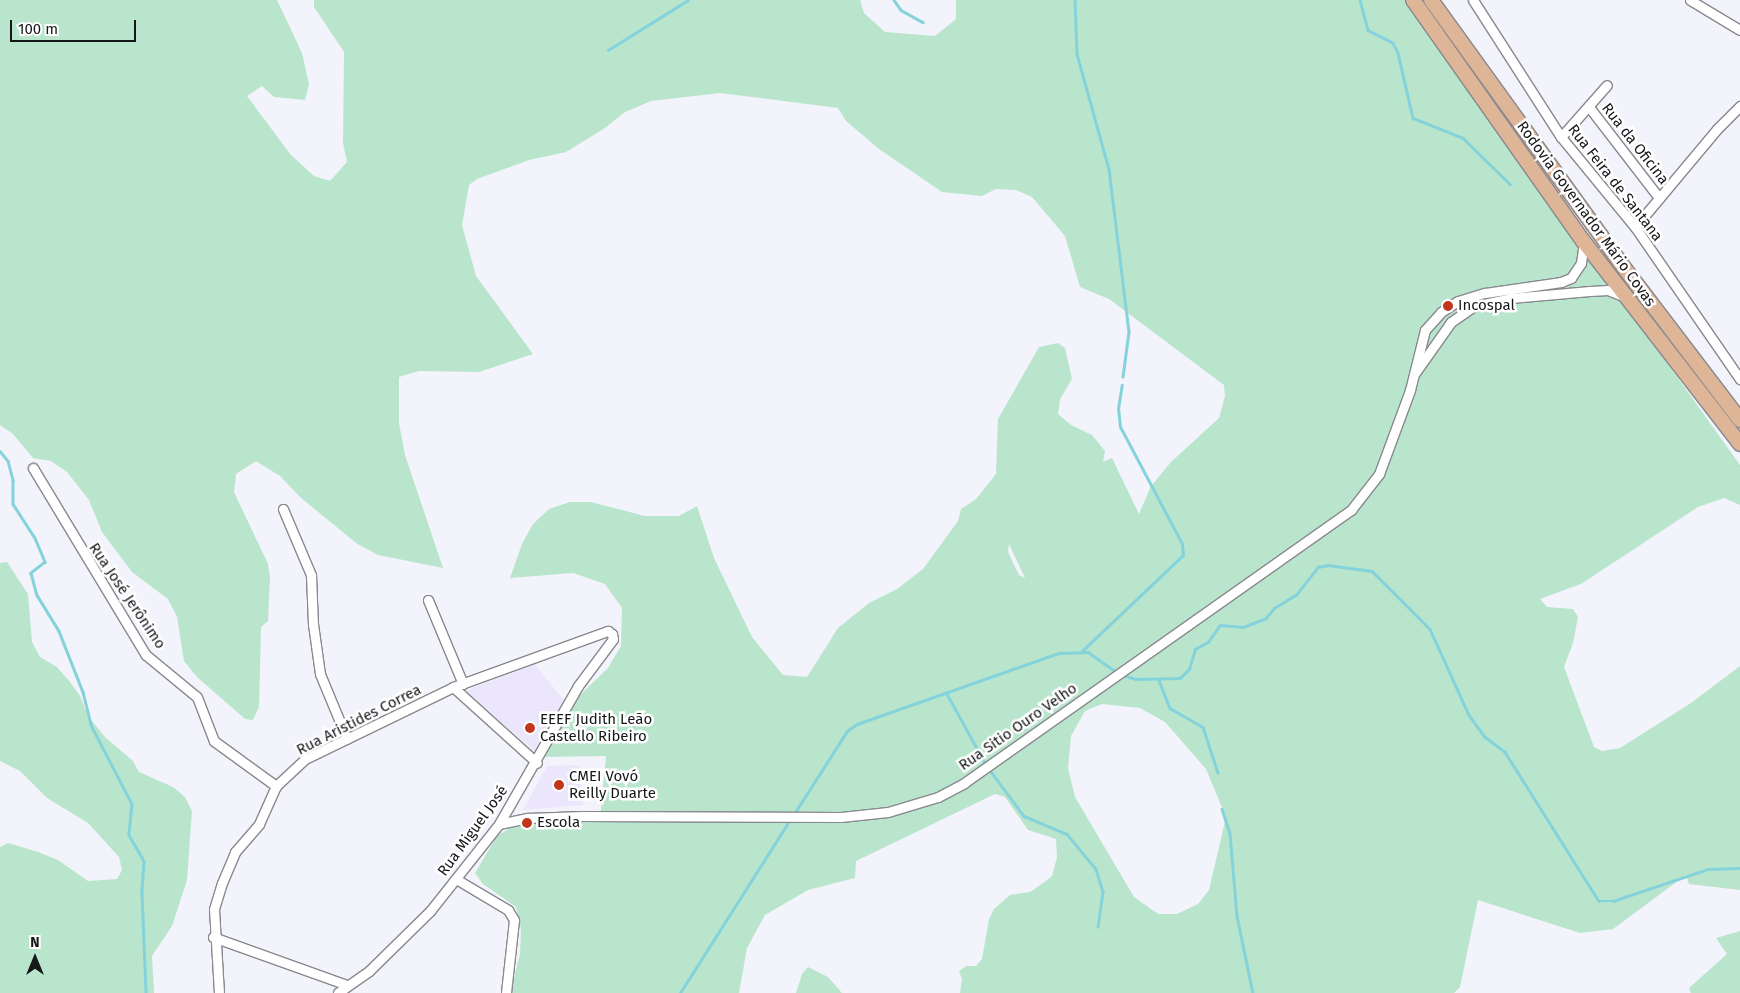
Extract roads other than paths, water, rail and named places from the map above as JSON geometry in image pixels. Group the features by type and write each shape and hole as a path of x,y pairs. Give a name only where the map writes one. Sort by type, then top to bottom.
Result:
{"main road":[{"name":"Rodovia Governador Mário Covas","path":"1412,0 1584,242 1740,444"},
{"name":"Rodovia Governador Mário Covas","path":"1431,0 1619,261 1740,420"}],"street":[{"name":"Rua Feira de Santana","path":"1473,0 1561,137 1635,227 1740,379"},
{"path":"1690,0 1740,30"},
{"path":"1561,137 1607,85"},
{"path":"1635,227 1740,106"},
{"name":"Rua da Oficina","path":"1589,107 1659,198"},
{"name":"Rua Sitio Ouro Velho","path":"499,824 528,818 582,816 841,817 888,812 938,797 964,783 1351,510 1379,474 1414,376 1417,354 1425,330 1441,312 1458,301 1485,293 1561,282 1571,278 1581,264 1584,242"},
{"name":"Rua Sitio Ouro Velho","path":"1414,376 1451,322 1474,306 1512,298 1608,290 1629,299"},
{"name":"Rua José Jerônimo","path":"33,468 146,655 197,697 214,741 276,786"},
{"path":"283,509 311,575 313,624 320,674 347,739"},
{"path":"428,600 463,684"},
{"name":"Rua Aristides Correa","path":"219,993 213,937 214,908 235,852 259,824 276,786 305,759 453,687 608,631 612,634"},
{"name":"Rua Miguel José","path":"338,993 347,984 369,971 430,911 499,824 536,763 578,686 613,639 612,634"},
{"path":"453,687 536,763"},
{"path":"456,878 508,910 514,920 506,993"},
{"path":"213,937 347,984"}],"waterway":[{"path":"608,50 688,0"},
{"path":"894,0 901,10 923,22"},
{"path":"1075,0 1077,54 1109,169 1129,332 1123,377"},
{"path":"1360,0 1368,30 1393,43 1398,53 1413,118 1463,138 1510,184"},
{"path":"1082,651 1183,555 1182,544 1120,427 1118,409 1122,385"},
{"path":"0,451 8,461 13,480 13,504 35,538 45,562 31,573 37,595 59,631 83,692 91,725 132,804 129,835 144,861 142,892 146,993"},
{"path":"1123,675 1136,679 1180,678 1189,669 1195,649 1208,642 1220,625 1243,627 1266,618 1274,608 1296,595 1318,567 1328,565 1372,571 1430,629 1469,715 1484,736 1505,752 1599,901 1613,901 1708,869 1740,868"},
{"path":"794,814 847,731 857,724 1059,653 1088,652 1115,671"},
{"path":"1159,680 1170,708 1203,727 1218,773"},
{"path":"946,692 985,763"},
{"path":"989,769 1024,816 1067,834 1096,869 1103,892 1098,927"},
{"path":"1222,809 1230,833 1237,916 1253,993"},
{"path":"680,993 790,820"}],"place":[{"name":"Incospal","path":"1448,306"},
{"name":"EEEF Judith Leão Castello Ribeiro","path":"530,728"},
{"name":"CMEI Vovó Reilly Duarte","path":"559,785"},
{"name":"Escola","path":"527,823"}]}
